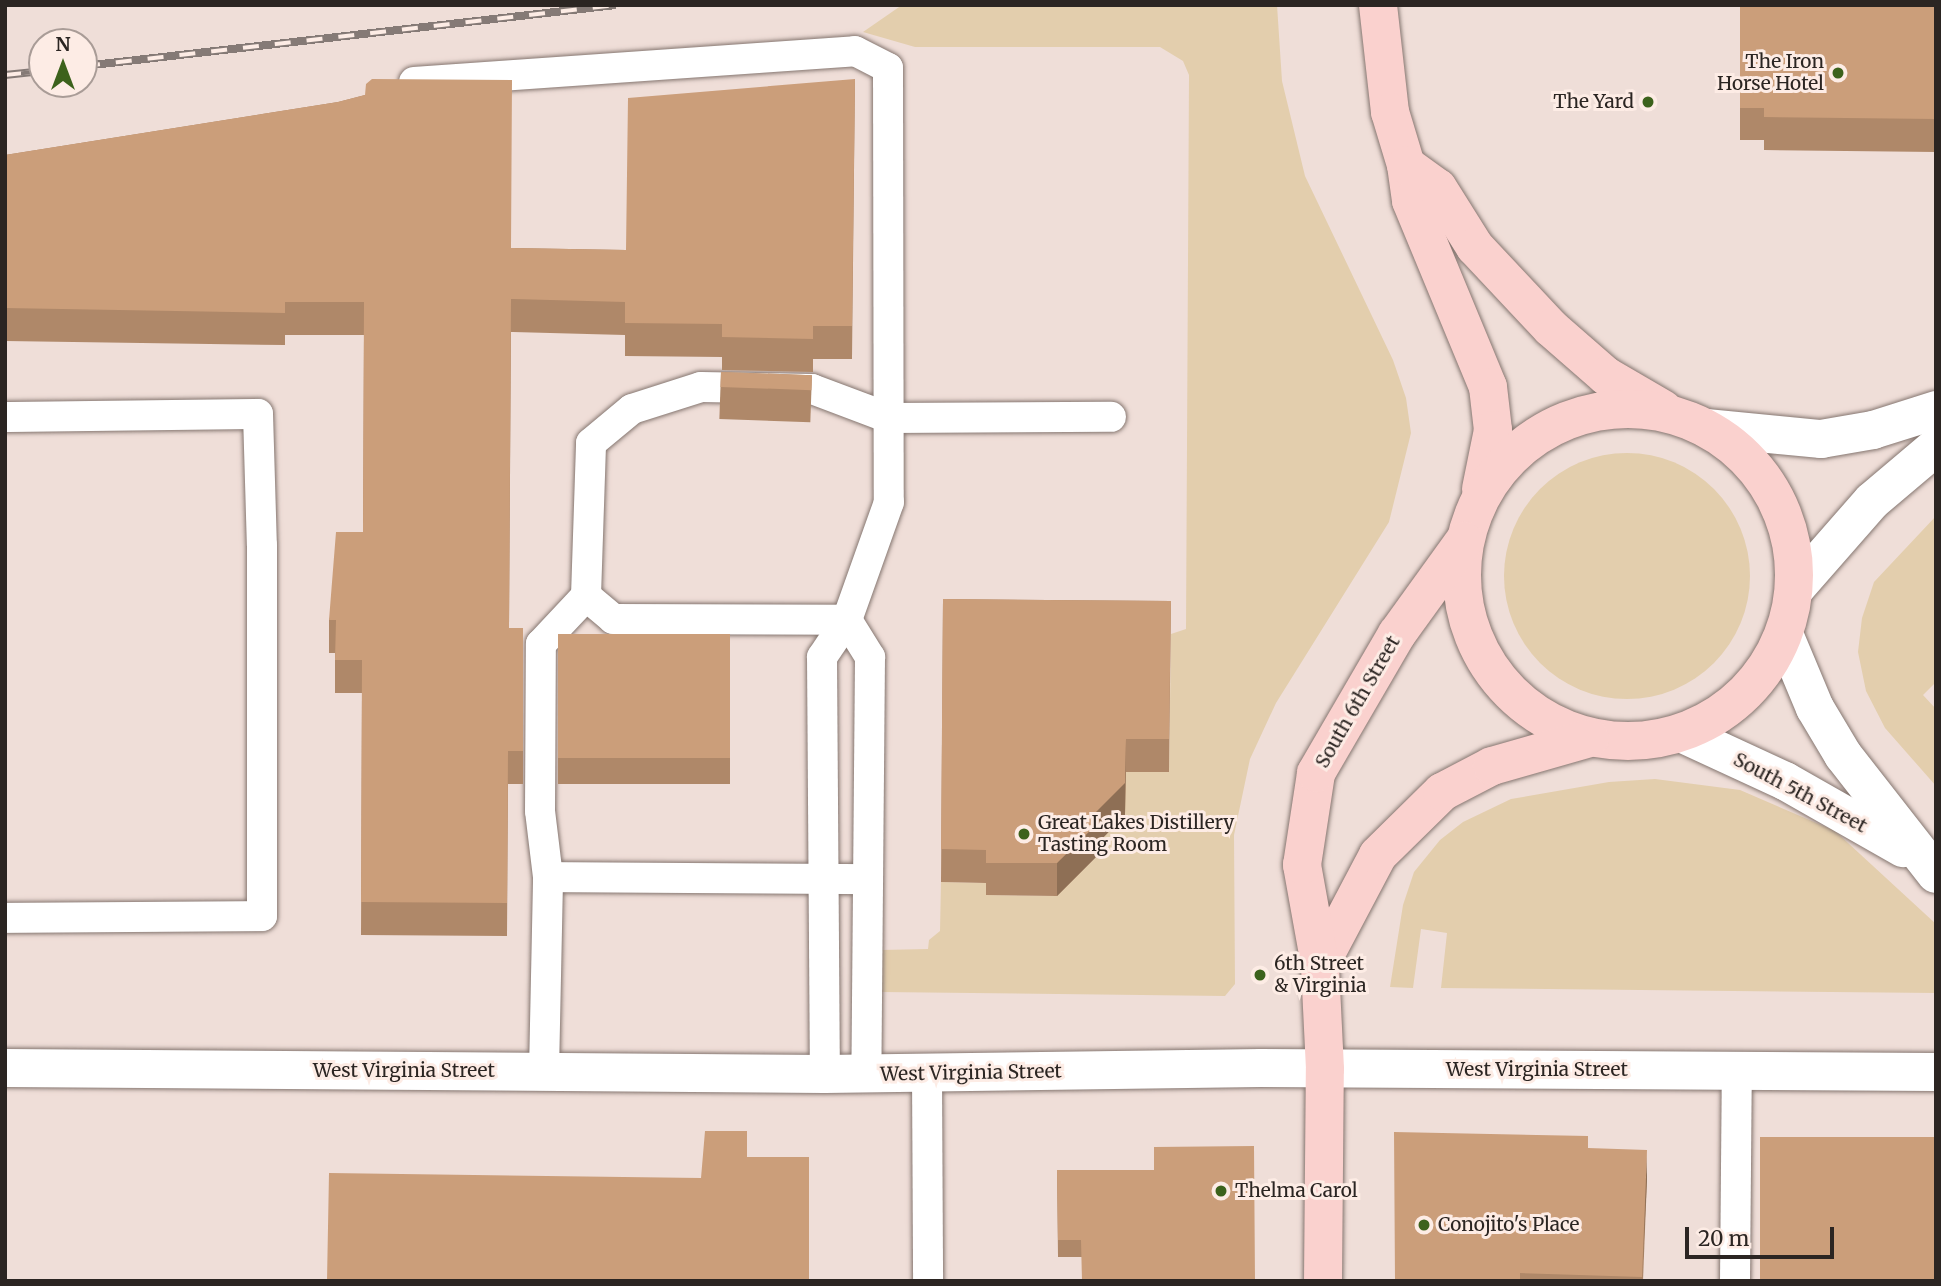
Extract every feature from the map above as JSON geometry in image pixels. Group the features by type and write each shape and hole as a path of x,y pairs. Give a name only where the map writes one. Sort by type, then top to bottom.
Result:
{"main road":[{"path":"1379,21 1390,112 1406,165 1411,201 1488,387 1493,430 1479,498 1464,541 1461,592 1481,653 1502,685 1542,718 1590,738 1636,741 1681,733 1725,711 1760,676 1784,634 1794,590 1792,542 1775,496 1746,457 1690,422 1606,376 1550,328 1475,247 1438,188 1406,165"},
{"path":"1479,498 1506,461 1542,432 1584,415 1618,410 1690,422"},
{"name":"South 6th Street","path":"1323,1281 1325,1069 1320,965 1302,865 1316,773 1397,634 1464,541"},
{"path":"1320,965 1378,855 1443,792 1492,766 1590,738"}],"street":[{"path":"1690,422 1821,439 1873,430 1936,410"},
{"path":"1794,590 1868,506 1936,447"},
{"name":"South 5th Street","path":"1784,634 1815,708 1843,755 1927,865"},
{"name":"South 5th Street","path":"1681,733 1785,781 1927,865"},
{"name":"West Virginia Street","path":"5,1068 825,1074 1325,1069 1936,1072"}],"lane":[{"path":"379,84 855,51 888,68 889,502 847,620 822,657 820,880 825,1074"},
{"path":"544,1072 548,877 540,811 541,644 586,596 592,443 632,409 701,387 813,389 889,418 1111,417"},
{"path":"5,417 258,414 262,916 5,918"},
{"path":"586,596 612,619 847,620"},
{"path":"847,620 870,657 866,1074"},
{"path":"548,877 867,879"},
{"path":"1735,1281 1737,1071"},
{"path":"927,1074 928,1281"}],"shaded area":[{"path":"902,5 1277,5 1282,81 1305,176 1393,360 1406,398 1411,433 1389,522 1276,703 1250,759 1234,835 1235,984 1225,996 881,992 881,950 928,949 929,940 940,931 941,882 986,883 986,895 1056,896 1095,858 1090,851 1126,772 1169,771 1171,634 1186,629 1189,75 1183,61 1160,47 915,47 863,32"},
{"path":"1615,453 1639,453 1663,458 1685,467 1714,489 1741,529 1748,552 1748,600 1741,623 1714,663 1685,685 1663,694 1639,699 1615,699 1591,694 1569,685 1549,671 1532,654 1518,634 1509,612 1504,588 1504,564 1509,540 1518,518 1532,498 1549,481 1569,467 1591,458"},
{"path":"1936,516 1936,682 1923,695 1936,709 1936,786 1885,728 1866,691 1858,652 1862,618 1874,582"},
{"path":"1655,779 1740,790 1835,831 1936,924 1936,993 1441,988 1447,933 1421,929 1413,988 1390,987 1403,905 1414,872 1440,840 1463,822 1511,799 1609,782"}],"building":[{"name":"The Iron Horse Hotel","path":"1740,5 1936,5 1936,119 1764,117 1764,108 1740,108"},
{"path":"372,79 512,80 511,248 626,250 628,98 855,79 852,326 813,326 813,339 722,337 722,324 625,323 625,302 511,299 509,628 523,628 523,751 508,751 507,903 361,902 362,660 335,660 336,620 329,620 336,532 363,532 364,302 285,302 285,313 5,308 5,155 338,102 365,95 366,84"},
{"path":"721,372 812,375 811,390 720,387"},
{"path":"943,599 1171,601 1169,739 1126,739 1125,783 1090,818 1096,825 1057,863 986,863 986,850 941,849"},
{"path":"558,634 730,634 730,758 558,758"},
{"path":"705,1131 747,1131 747,1157 809,1157 809,1281 327,1281 329,1173 701,1178"},
{"path":"1394,1132 1588,1136 1588,1148 1647,1150 1642,1277 1520,1273 1520,1281 1395,1281"},
{"path":"1760,1137 1936,1137 1936,1281 1760,1281"},
{"path":"1254,1146 1255,1281 1082,1281 1081,1240 1058,1240 1057,1170 1154,1170 1154,1147"}],"railway":[{"path":"98,64 616,5"},
{"path":"5,75 28,73"}],"place":[{"name":"The Iron Horse Hotel","path":"1838,73"},
{"name":"The Yard","path":"1648,102"},
{"name":"Great Lakes Distillery Tasting Room","path":"1024,834"},
{"name":"6th Street & Virginia","path":"1260,975"},
{"name":"Thelma Carol","path":"1221,1191"},
{"name":"Conojito's Place","path":"1424,1225"}]}
